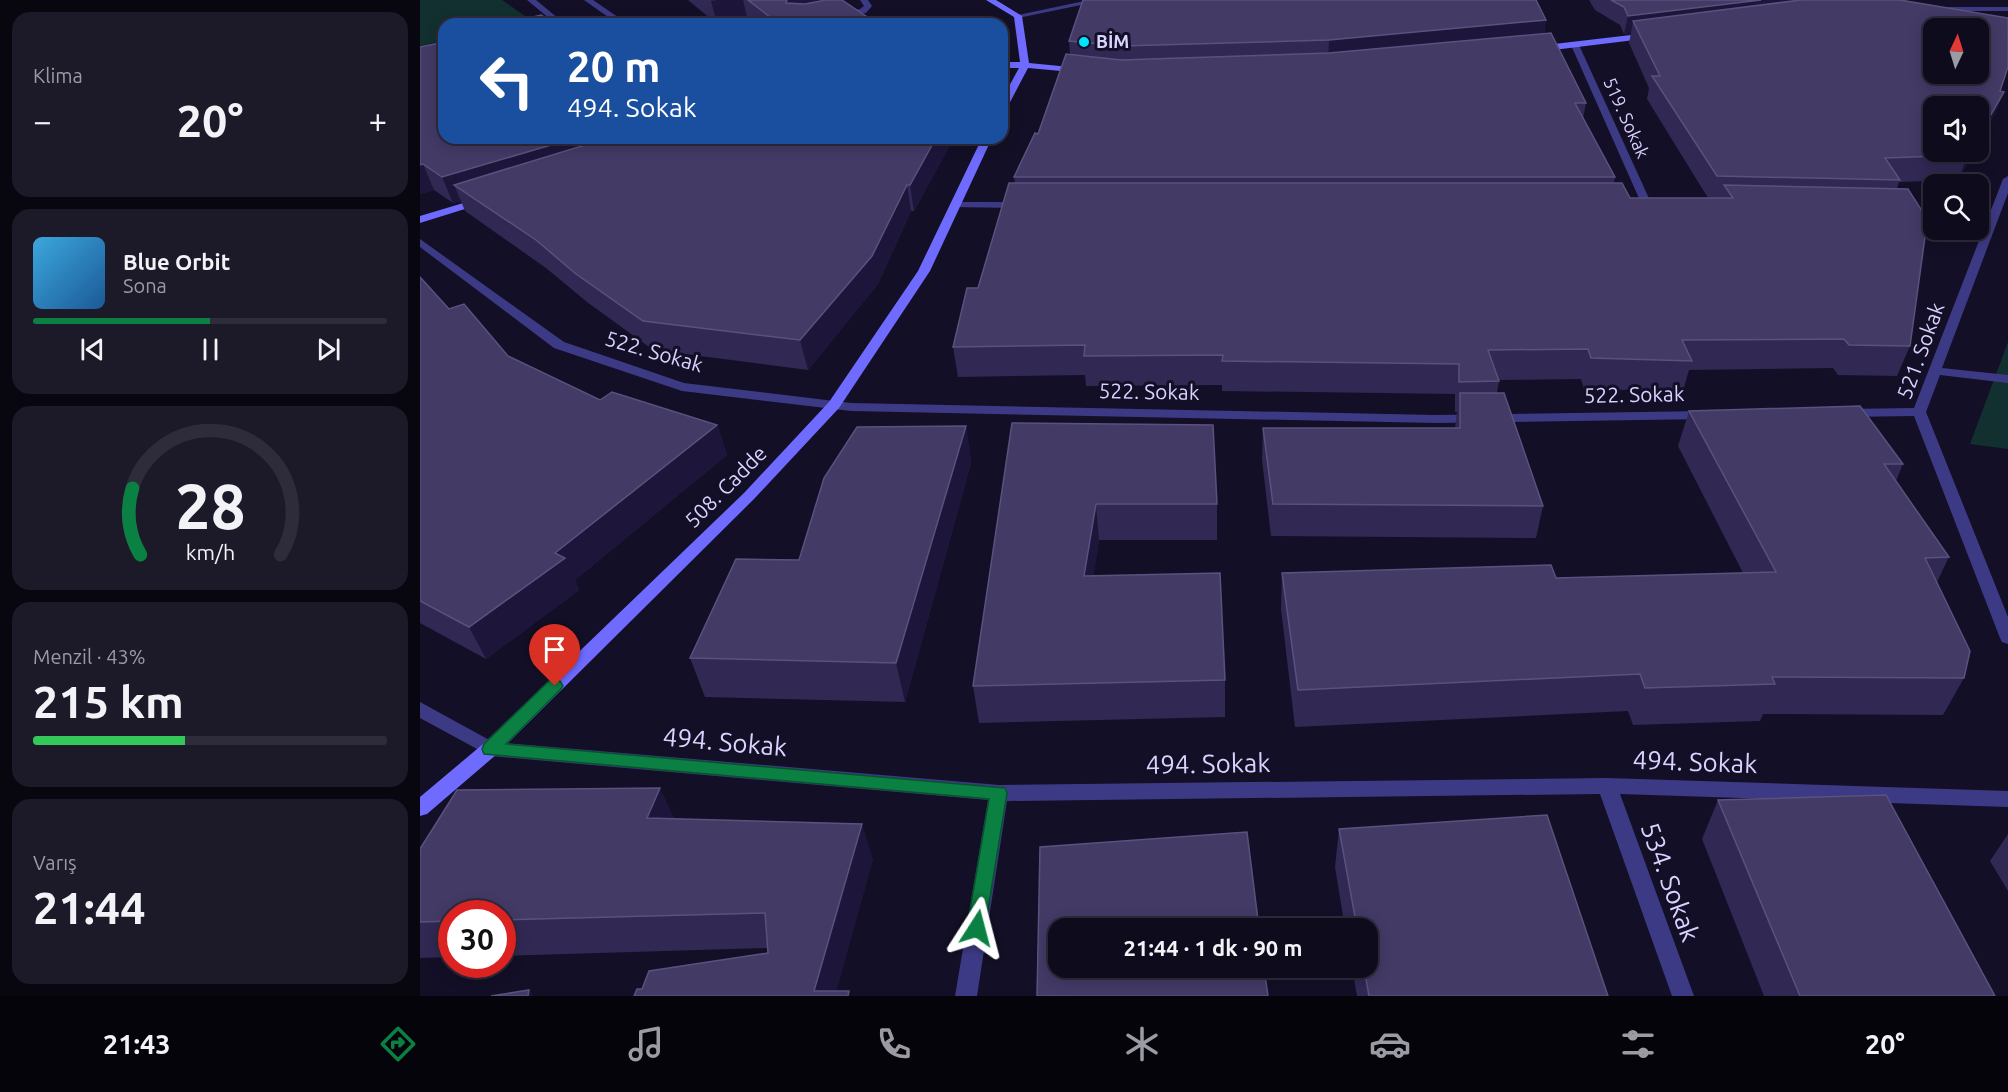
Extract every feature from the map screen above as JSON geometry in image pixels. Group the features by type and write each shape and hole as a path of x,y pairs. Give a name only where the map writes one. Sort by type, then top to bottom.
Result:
{"street":[{"path":"531,0 554,18"},
{"path":"588,0 615,18"},
{"path":"829,17 863,11 868,6 864,0"},
{"path":"990,0 1018,16 1101,0"},
{"path":"1918,10 2008,9"},
{"path":"1008,97 1025,65 1018,16"},
{"path":"1528,50 1654,35"},
{"name":"519. Sokak","path":"1575,45 1647,205"},
{"path":"1008,65 1090,72"},
{"name":"508. Cadde","path":"420,808 490,749 749,496 834,405 924,271 984,144"},
{"name":"521. Sokak","path":"2008,179 1919,412 2008,638"},
{"path":"420,220 487,200"},
{"path":"956,205 1039,205"},
{"path":"1898,211 1923,212"},
{"path":"1989,213 1995,213"},
{"name":"522. Sokak","path":"420,242 559,345 682,387 875,408 1435,419 1718,415"},
{"path":"1935,370 2008,379"},
{"path":"1836,413 1919,412"},
{"name":"494. Sokak","path":"420,709 490,749 999,793 1607,786 2008,799"},
{"name":"534. Sokak","path":"1607,786 1683,996"},
{"path":"966,996 999,793"}],"green space":[{"path":"420,0 502,0 528,18 438,18 438,42 420,46"},
{"path":"2008,342 2008,449 1970,444"}],"building":[{"path":"748,0 787,0 786,3 805,4 842,0 869,18 771,18"},
{"path":"1083,0 1536,0 1546,20 1329,40 1121,46 1069,41"},
{"path":"1611,0 1761,0 1628,16 1624,7"},
{"path":"1801,0 1900,0 2008,18 2008,67 2000,91 2004,92 1989,118 1989,96 1923,96 1923,157 1885,158 1900,180 1717,176 1652,76 1660,76 1633,21"},
{"path":"541,15 546,18 529,18"},
{"path":"1551,33 1586,103 1575,103 1615,177 1014,177 1035,133 1038,134 1066,54 1121,60 1329,53"},
{"path":"438,43 438,144 555,144 442,177 423,164 420,165 420,47"},
{"path":"588,144 933,144 910,185 907,185 872,256 800,340 643,321 576,274 536,240 454,185"},
{"path":"1009,183 1622,183 1630,198 1733,198 1724,185 1908,189 1923,213 1925,240 1910,346 1849,345 1844,339 1682,340 1692,361 1591,358 1588,349 1488,350 1499,381 1459,382 1459,364 1222,361 1223,355 1084,356 1085,345 953,347 967,288 978,288"},
{"path":"420,277 449,309 464,304 508,356 600,400 612,392 717,425 555,553 565,558 469,627 420,601"},
{"path":"1460,393 1504,393 1543,506 1273,504 1263,428 1460,428"},
{"path":"1860,406 1903,464 1884,464 1949,557 1925,558 1970,651 1964,678 1772,677 1775,684 1645,688 1640,674 1298,690 1282,573 1551,565 1556,578 1776,572 1689,411"},
{"path":"1012,423 1213,425 1217,504 1096,504 1084,576 1220,573 1225,680 973,686"},
{"path":"966,426 896,663 690,658 736,559 799,560 824,478 857,427"},
{"path":"660,788 647,818 862,824 814,991 849,991 848,996 634,996 637,989 642,989 649,971 768,953 765,913 516,920 516,900 438,900 438,921 420,922 420,849 457,790"},
{"path":"1886,795 1995,996 1800,996 1718,800"},
{"path":"1547,815 1608,996 1369,996 1366,978 1378,978 1378,918 1355,918 1339,829"},
{"path":"1247,832 1258,918 1048,918 1048,978 1265,978 1268,996 1037,996 1040,847"},
{"path":"529,990 528,996 491,996"}],"place":[{"name":"BİM","path":"1084,42"}],"route":[{"path":"555,686 490,749 999,793 977,928"}]}
